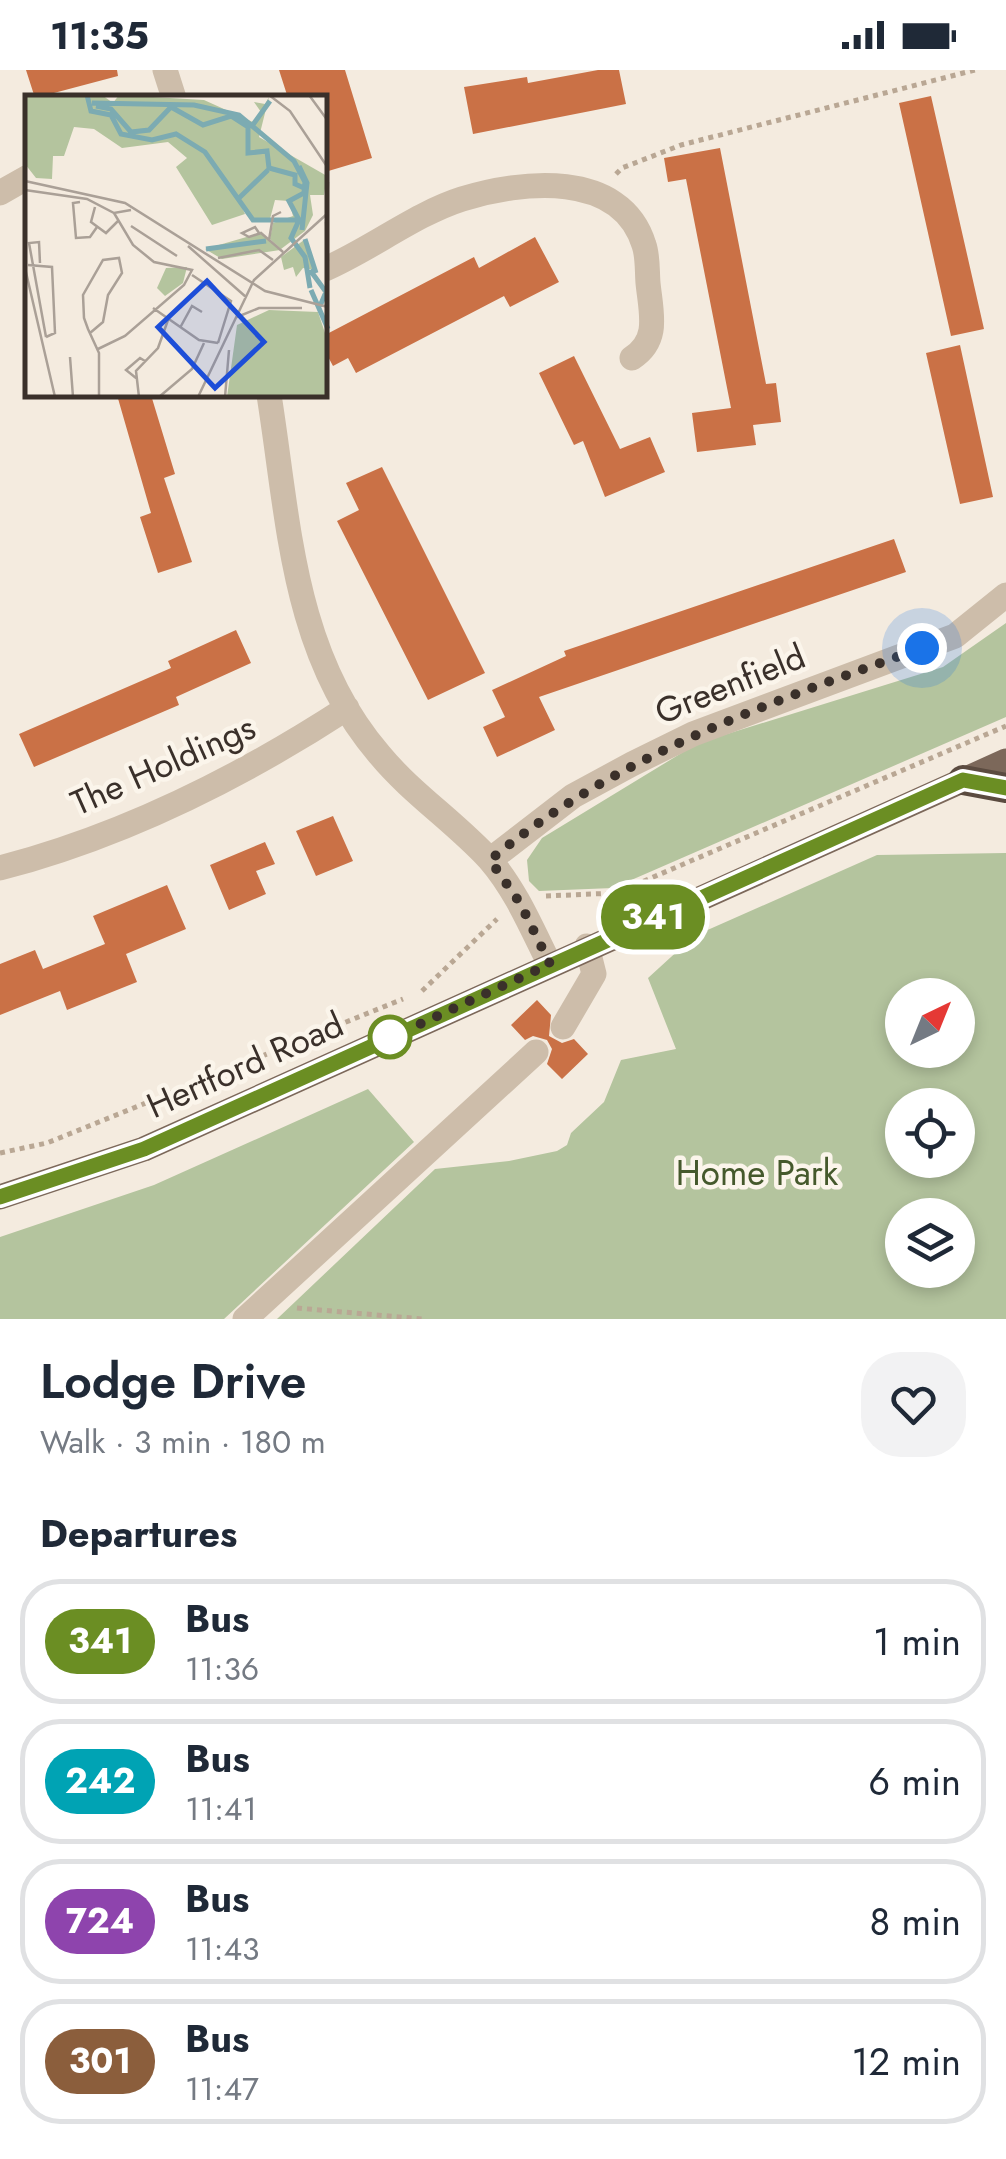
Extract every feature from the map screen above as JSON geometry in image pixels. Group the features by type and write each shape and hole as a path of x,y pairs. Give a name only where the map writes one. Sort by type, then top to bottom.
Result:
{"highway":[{"path":"963,780 1006,788"}],"main road":[{"name":"Hertford Road","path":"0,1197 144,1149 587,946 1006,761"}],"street":[{"path":"0,192 25,179"},
{"path":"328,267 460,199 551,184 598,195 620,208 645,246 653,334 646,349 632,358"},
{"path":"269,398 291,566 312,634 348,708 378,754 490,860 520,903 550,964"},
{"name":"Greenfield","path":"490,860 573,796 632,764 694,734 955,636 1006,594"},
{"name":"The Holdings","path":"0,868 44,856 164,808 261,762 348,708"},
{"path":"563,1027 594,974 587,946"},
{"path":"253,1312 536,1052"}],"path":[{"path":"598,195 622,168 681,144 975,70"},
{"path":"534,896 616,893 1006,726"},
{"path":"0,1153 79,1130 426,990 503,912"},
{"path":"253,1312 423,1319"}],"green space":[{"path":"1006,623 1006,717 613,888 539,891 529,881 527,860 542,838 698,743 943,667"},
{"name":"Home Park","path":"1006,853 1006,1319 277,1319 435,1169 557,1151 567,1145 571,1133 604,1102 621,1060 676,1049 648,978 694,936 877,855"},
{"path":"368,1089 414,1142 224,1319 0,1319 0,1237 154,1185"}],"building":[{"path":"26,70 117,70 118,76 34,95"},
{"path":"279,70 345,70 372,158 328,171 328,95 287,95"},
{"path":"619,70 626,104 473,134 464,87 527,77 528,83"},
{"path":"931,96 984,329 951,336 899,103"},
{"path":"720,148 766,384 776,383 781,422 753,425 756,445 697,452 692,413 731,408 686,179 668,182 664,158"},
{"path":"535,237 559,282 510,307 504,296 356,373 348,358 333,366 328,357 328,333 474,257 479,268"},
{"path":"960,345 993,497 960,504 926,353"},
{"path":"574,356 620,449 650,437 665,472 605,497 583,441 574,445 539,373"},
{"path":"118,398 152,398 175,474 164,478 192,562 158,573 140,517 151,513"},
{"path":"382,467 485,673 428,700 337,521 359,510 346,483"},
{"path":"894,539 906,572 539,697 555,730 497,757 483,727 505,717 492,690 566,656 564,651"},
{"path":"236,630 251,663 176,697 179,705 34,767 19,734 171,668 168,661"},
{"path":"333,816 353,861 316,876 296,831"},
{"path":"265,842 275,864 256,871 266,894 229,910 210,865"},
{"path":"167,885 186,929 126,954 137,982 67,1010 60,991 0,1015 0,964 35,950 43,969 105,944 93,916"},
{"path":"537,1000 551,1015 549,1036 562,1043 574,1039 588,1054 562,1079 547,1064 552,1049 547,1040 533,1036 525,1040 511,1025"}],"bus line":[{"name":"341","path":"0,1197 144,1149 587,946 963,780 1006,788"}],"route":[{"path":"390,1037 381,1042 550,964 520,903 490,860 532,825 573,796 694,734 922,648"}]}
